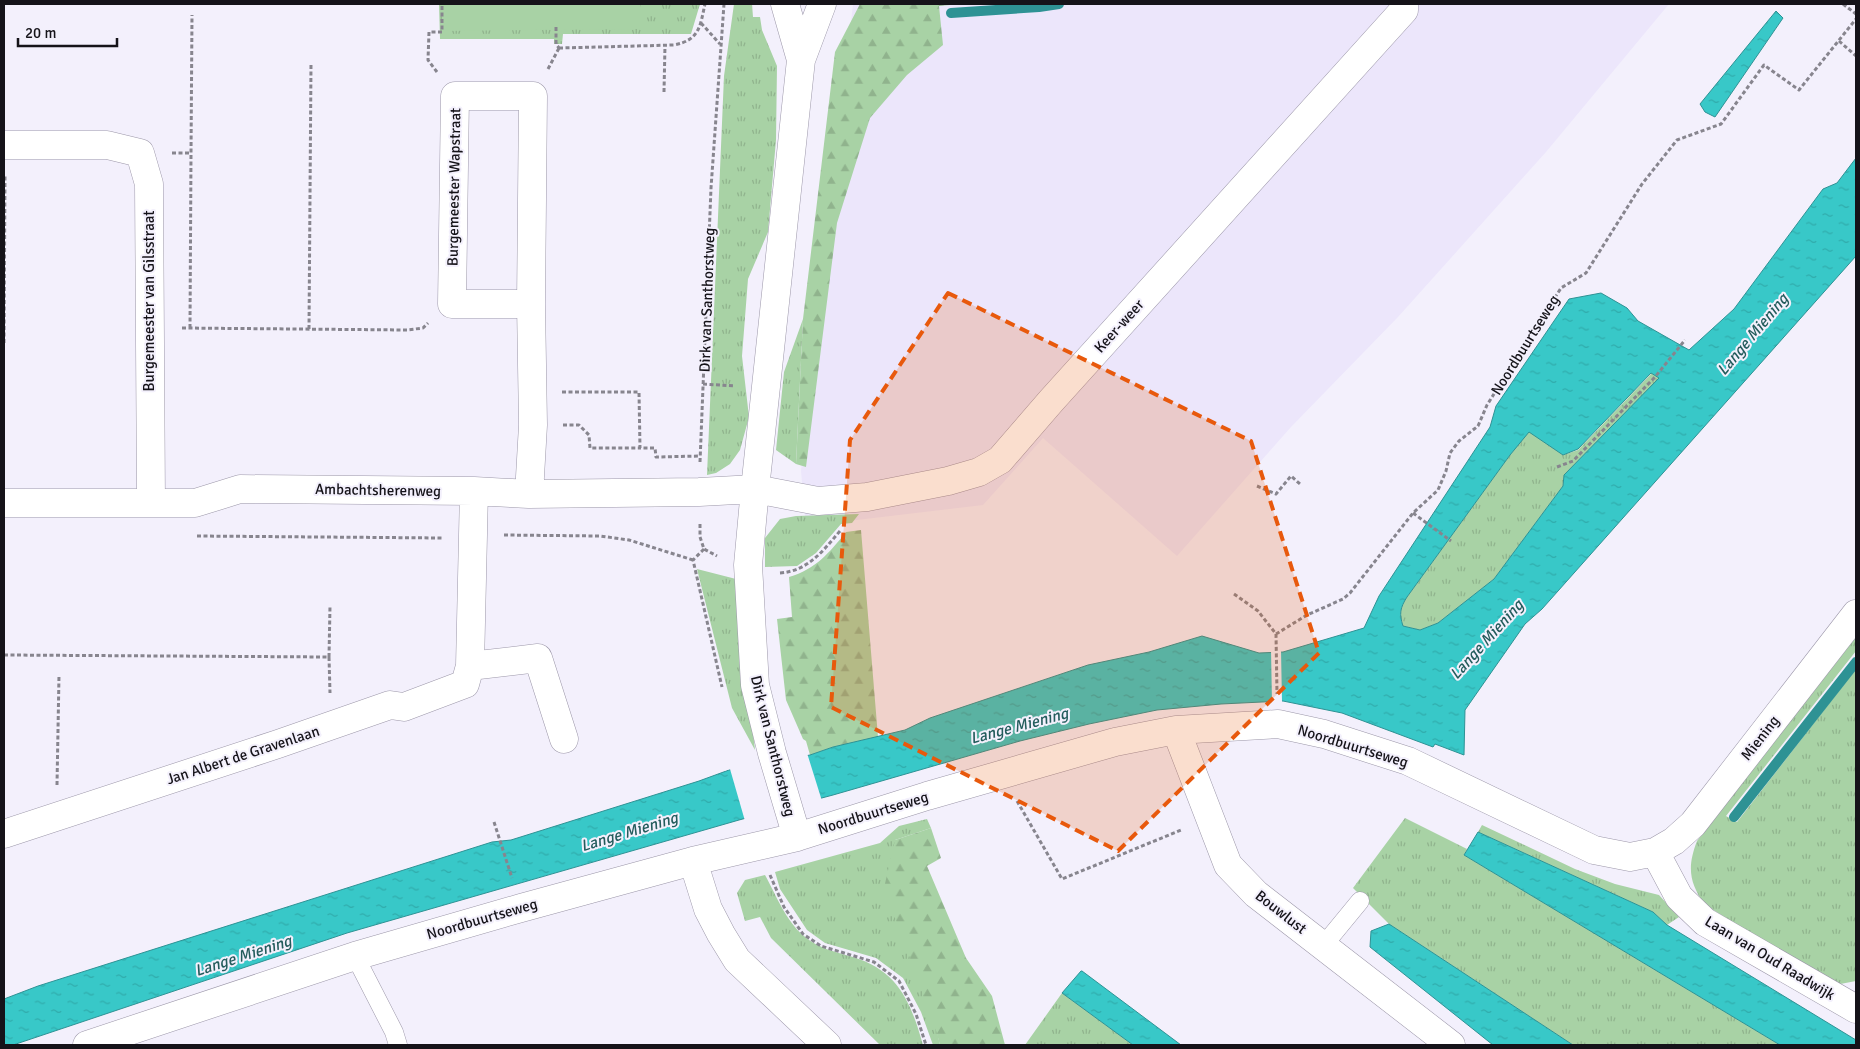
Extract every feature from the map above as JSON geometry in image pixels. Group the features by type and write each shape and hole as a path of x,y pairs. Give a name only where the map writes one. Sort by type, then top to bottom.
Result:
{"street":[{"name":"Dirk van Santhorstweg","path":"785,4 801,60"},
{"name":"Dirk van Santhorstweg","path":"794,829 755,685 749,568 754,489 801,60 822,4"},
{"name":"Keer-weer","path":"754,489 818,501 867,496 948,481 979,472 1000,460 1404,10 1404,4"},
{"name":"Burgemeester Wapstraat","path":"452,304 455,96 534,96 533,425 528,494"},
{"path":"5,145 107,145 140,153"},
{"name":"Burgemeester van Gilsstraat","path":"140,153 149,184 151,502"},
{"path":"452,304 532,304"},
{"name":"Ambachtsherenweg","path":"4,503 195,503 240,488 474,491 528,494 699,492 754,489"},
{"name":"Jan Albert de Gravenlaan","path":"4,834 390,706 404,707 465,684 470,666 474,491"},
{"name":"Miening","path":"1654,852 1674,842 1693,824 1856,614"},
{"path":"470,666 538,658 564,739"},
{"name":"Noordbuurtseweg","path":"87,1045 355,956 693,861 762,846 794,829 1002,775 1116,742 1176,730 1278,724 1324,734 1408,762 1594,850 1630,857 1654,852"},
{"name":"Bouwlust","path":"1176,730 1228,865 1256,894 1451,1045"},
{"name":"Laan van Oud Raadwijk","path":"1654,852 1679,897 1705,922 1856,1009"},
{"path":"693,861 708,909 737,960 827,1045"}],"lane":[{"path":"1323,946 1360,901"},
{"path":"355,956 394,1032 398,1045"}],"path":[{"path":"442,4 442,32 429,32 428,60 455,96"},
{"path":"556,28 556,44 559,48 685,43 696,35 701,23 704,4"},
{"name":"Dirk van Santhorstweg","path":"704,549 700,537 700,456 711,188 724,4"},
{"path":"1843,4 1856,14"},
{"path":"190,328 192,15"},
{"path":"1856,19 1839,41 1856,56"},
{"path":"701,23 720,44"},
{"name":"Noordbuurtseweg","path":"1276,634 1307,614 1343,599 1350,593 1412,513 1438,490 1446,471 1450,453 1459,441 1478,426 1488,404 1561,288 1586,273 1642,184 1677,140 1721,124 1764,65 1799,90 1839,41"},
{"path":"664,92 665,45"},
{"path":"309,329 311,63"},
{"path":"4,343 5,145"},
{"path":"140,153 190,153"},
{"path":"149,328 407,330 423,328 452,304"},
{"path":"1557,467 1573,461 1655,377 1685,340"},
{"path":"532,392 639,392 640,448"},
{"path":"533,425 579,425 589,436 590,448 655,448 656,457 700,456"},
{"path":"1257,486 1276,494 1291,476 1300,484"},
{"path":"1412,513 1451,540"},
{"path":"693,560 704,549 720,558 749,568 782,573 805,566 824,550 842,528"},
{"path":"193,536 600,536 629,540 693,560"},
{"path":"693,560 723,691"},
{"path":"1234,594 1258,611 1276,634 1277,703"},
{"path":"330,606 330,726"},
{"path":"4,655 329,657"},
{"path":"56,817 59,675"},
{"path":"1002,775 1062,879 1210,818"},
{"path":"494,822 512,879"},
{"path":"762,846 772,881 784,907 803,934 821,946 874,962 899,981 916,1014 926,1045"}],"highlighted area":[{"path":"948,293 1251,441 1319,653 1118,851 831,707 850,440"}],"shaded area":[{"path":"853,4 1669,4 1546,152 1398,317 1291,427 1177,556 1043,438 983,505 806,526 801,471"}],"green space":[{"path":"439,4 700,4 691,34 563,34 562,44 554,44 554,39 440,39"},
{"path":"443,4 640,4 640,29 443,31"},
{"path":"734,4 752,4 753,17 760,17 762,30 777,66 776,140 768,232 748,279 742,356 749,417 740,450 730,464 716,473 707,475 724,76"},
{"path":"860,4 962,4 939,6 943,45 907,75 870,118 837,223 806,467 796,464 803,319 835,52"},
{"path":"803,319 796,464 776,450 784,372"},
{"path":"1652,373 1660,378 1564,475 1563,486 1494,579 1438,623 1420,630 1403,626 1401,611 1407,597 1529,431 1563,455 1578,450"},
{"path":"859,514 852,523 841,524 816,553 797,566 765,567 765,538 780,519 796,516"},
{"path":"861,530 878,737 833,747 810,755 806,741 803,739 786,700 777,619 792,617 789,577 799,574 814,565 828,553 846,532"},
{"path":"697,569 736,579 755,750 732,708"},
{"path":"1856,637 1856,651 1726,816 1737,822 1856,669 1856,981 1835,985 1705,905 1693,882 1691,867 1697,841"},
{"path":"1405,818 1467,849 1464,855 1780,1045 1573,1045 1389,924 1353,888"},
{"path":"927,819 931,828 895,840 940,1045 933,1045 921,1012 903,978 876,958 825,943 807,930 780,889 775,872 880,843 899,826"},
{"path":"1482,825 1575,869 1615,884 1659,895 1679,917 1667,925 1653,912 1478,832"},
{"path":"931,828 941,858 927,866 966,958 992,996 1005,1045 940,1045 934,1023 884,888 895,840"},
{"path":"765,875 792,923 804,936 821,947 869,963 892,980 908,1002 923,1045 880,1045 771,938 760,917 745,921 737,893 745,880"},
{"path":"1062,993 1133,1045 1025,1045"}],"water":[{"path":"1776,11 1783,18 1715,117 1705,112 1700,104"},
{"name":"Lange Miening","path":"1856,158 1856,256 1542,609 1525,624 1465,710 1464,755 1435,744 1433,747 1342,713 1283,701 1157,710 1020,741 347,933 13,1045 4,1045 4,999 38,986 492,842 511,840 729,770 810,755 833,747 905,730 930,718 1088,665 1149,652 1202,636 1259,653 1283,652 1364,628 1379,596 1490,427 1496,406 1569,299 1601,293 1627,308 1638,321 1689,350 1734,309 1823,189 1837,183","holes":["1651,373 1659,378 1564,475 1563,486 1494,579 1438,623 1420,630 1403,626 1401,611 1407,597 1510,455 1529,432 1563,455 1578,449"]},
{"path":"1478,832 1653,912 1667,925 1856,1040 1856,1045 1780,1045 1464,855"},
{"path":"1389,924 1573,1045 1493,1045 1370,947 1371,931"},
{"path":"1081,971 1181,1045 1133,1045 1062,993"}],"pier":[{"path":"1271,650 1281,650 1282,702 1272,703"},
{"path":"807,753 822,801 745,821 730,769 724,771 724,769"}],"waterway":[{"path":"951,13 1059,4"},
{"path":"1734,817 1856,662"}]}
